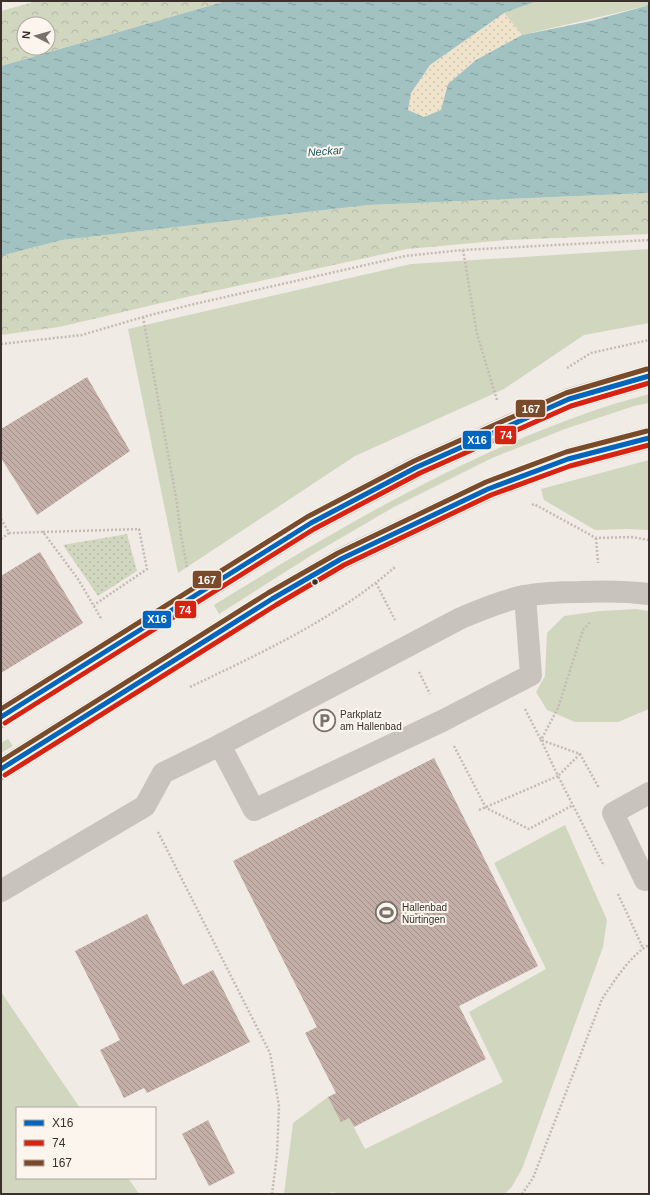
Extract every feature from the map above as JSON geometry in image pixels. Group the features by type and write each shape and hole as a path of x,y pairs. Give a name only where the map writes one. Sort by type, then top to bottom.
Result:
{"main road":[{"path":"1,717 311,523 417,467 569,399 649,376"},
{"path":"1,769 272,599 341,559 488,489 568,459 649,438"}],"street":[{"path":"1,891 145,806 163,773 220,745 461,618 492,605 525,596 559,592 601,591 649,594"},
{"path":"220,745 254,810 442,721 531,675 525,596"},
{"path":"649,793 613,813 646,880 649,878"}],"path":[{"path":"1,344 82,335 190,305 405,256 463,250 649,240"},
{"path":"463,250 477,334 499,406"},
{"path":"143,317 177,503 187,570"},
{"path":"527,506 534,504 596,538 632,537 649,540"},
{"path":"1,519 9,534"},
{"path":"1,539 9,534 139,530 147,568 94,605"},
{"path":"43,532 78,578 103,622"},
{"path":"541,740 558,708 583,630 600,611 601,591 596,538"},
{"path":"184,690 328,616 376,583 397,566"},
{"path":"479,810 558,776 512,684"},
{"path":"541,740 580,754 613,813"},
{"path":"454,745 486,808 529,829 573,805"},
{"path":"145,806 270,1053 279,1106 277,1155 272,1194"},
{"path":"522,1194 533,1178 602,999 618,975 643,948 649,945"}],"green space":[{"path":"37,1 226,1 56,50 56,16 16,16 16,56 36,56 1,66 1,11"},
{"path":"537,1 649,1 649,3 646,6 522,35 504,13"},
{"path":"649,193 649,234 506,240 407,249 191,296 59,327 1,335 1,256 62,240 369,205"},
{"path":"649,249 649,323 584,335 504,389 355,456 178,573 128,329 411,264"},
{"path":"649,394 649,403 634,406 565,429 492,458 394,507 315,553 219,614 214,605 364,516 441,475 520,439 578,416"},
{"path":"649,460 649,530 595,530 544,500 541,489"},
{"path":"127,534 137,571 98,596 63,545"},
{"path":"636,609 649,611 649,709 618,722 575,722 547,710 536,692 545,676 547,633 564,616 600,611"},
{"path":"8,739 13,746 1,753 1,743"},
{"path":"565,825 607,920 603,947 522,1169 511,1188 504,1194 335,1194 335,1192 319,1194 284,1194 293,1123 328,1097 349,1118 365,1149 503,1082 469,1012 546,969 494,863"},
{"path":"1,992 79,1107 16,1107 16,1179 129,1179 139,1194 1,1194"}],"sand":[{"path":"504,13 522,35 476,60 448,84 441,110 424,117 408,110 411,93 430,65"}],"water":[{"name":"Neckar","path":"226,1 537,1 504,13 430,65 411,93 408,110 424,117 441,110 448,84 476,60 522,35 591,21 646,6 649,3 649,193 369,205 62,240 1,256 1,66 36,56 56,56 56,50"}],"building":[{"path":"87,377 130,451 37,515 1,458 1,429"},
{"path":"40,552 83,623 1,673 1,576"},
{"name":"Hallenbad Nürtingen","path":"434,758 538,966 459,1006 486,1059 354,1127 349,1118 341,1122 328,1097 336,1093 305,1033 317,1027 233,861"},
{"path":"147,914 183,985 213,970 250,1042 147,1093 144,1088 124,1098 100,1050 120,1040 75,951"},
{"path":"208,1120 235,1173 209,1186 182,1134"}],"transit line":[{"name":"167","path":"1,709 307,517 414,461 566,393 647,369"},
{"name":"X16","path":"1,717 311,523 417,467 569,399 649,376"},
{"name":"74","path":"5,723 314,529 420,473 571,406 649,383"},
{"name":"167","path":"1,761 268,593 338,553 486,482 566,452 647,431"},
{"name":"X16","path":"1,769 272,599 341,559 488,489 568,459 649,438"},
{"name":"74","path":"5,775 276,605 344,565 491,495 570,466 649,445"}],"place":[{"name":"Parkplatz am Hallenbad","path":"325,720"},
{"name":"Hallenbad Nürtingen","path":"386,913"}]}
